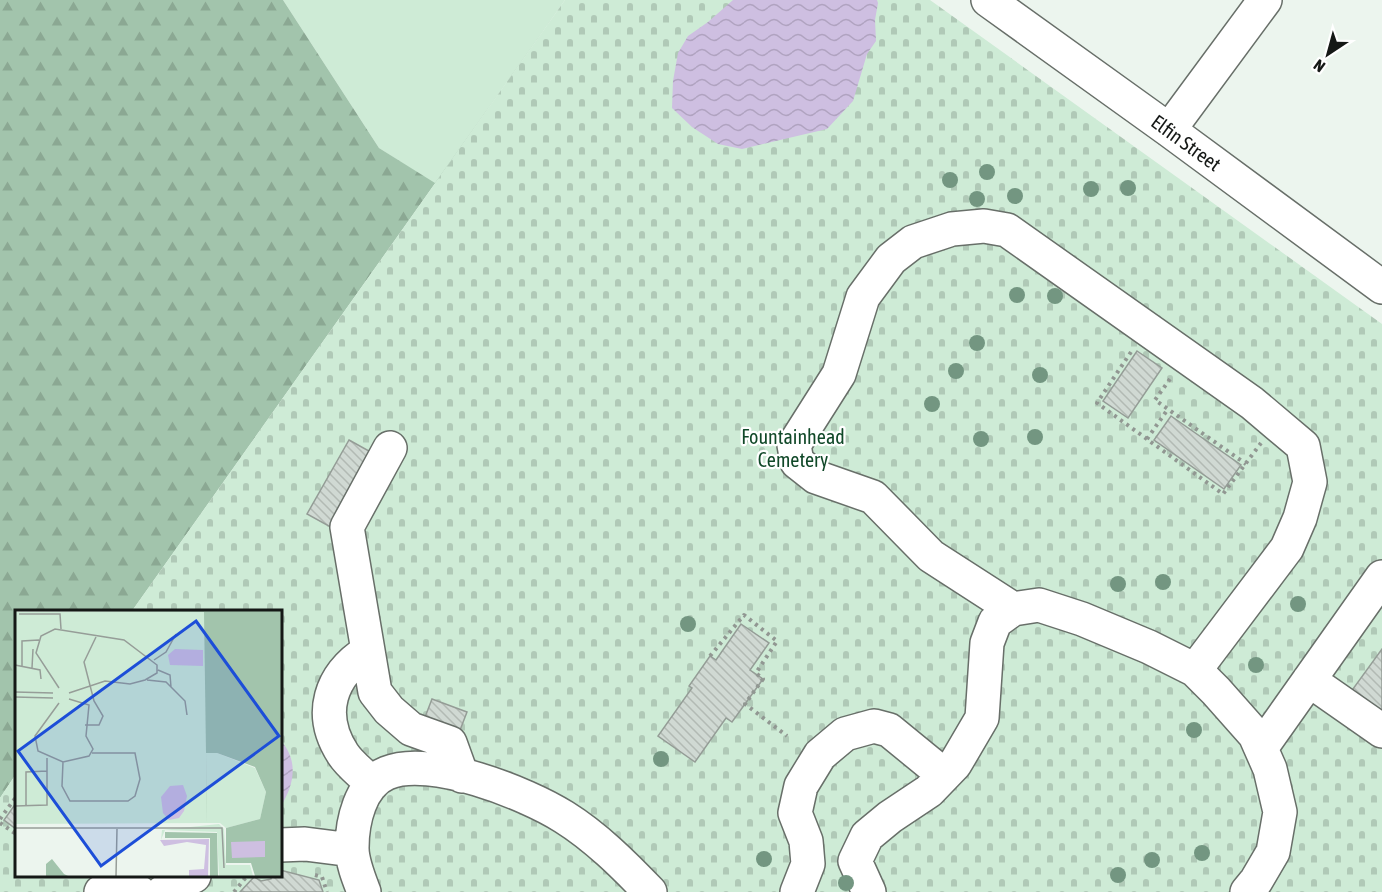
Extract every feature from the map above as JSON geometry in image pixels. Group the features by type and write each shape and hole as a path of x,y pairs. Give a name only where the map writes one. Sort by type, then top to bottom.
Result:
{"street":[{"name":"Elfin Street","path":"988,0 1169,130 1382,288"},
{"path":"1169,130 1265,0"},
{"path":"1013,609 931,556 873,497 816,477 797,462 794,445 839,374 863,297 891,259 913,242 952,229 984,226 1007,230 1252,403 1303,447 1310,482 1300,518 1287,548 1194,670"},
{"path":"390,448 347,527 375,692 389,710 411,729 450,743 462,776"},
{"path":"1261,748 1382,577"},
{"path":"869,892 855,861 867,836 890,817 929,791 955,764 982,718 987,644 994,622 1013,609 1039,605 1082,619 1149,647 1194,670 1255,735 1270,769 1280,812 1273,852 1247,892"},
{"path":"368,651 353,660 343,672 332,692 328,712 334,737 344,756 372,784"},
{"path":"1309,680 1382,731"},
{"path":"797,892 808,864 806,842 795,813 801,786 820,756 845,734 874,726 889,730 944,775"},
{"path":"364,892 352,850 356,816 368,787 386,773 420,768 462,776 525,796 565,817 619,860 650,892"},
{"path":"282,845 305,844 352,850"},
{"path":"163,892 192,877"},
{"path":"101,892 119,886 139,892"}],"path":[{"path":"1137,322 1125,339 1135,346 1097,403 1223,494 1276,423"},
{"path":"1186,357 1155,400 1246,464"},
{"path":"1147,439 1168,409"},
{"path":"710,656 744,615 777,641 756,674 763,679 745,704 787,736"},
{"path":"15,798 0,821 15,833"},
{"path":"312,874 322,877 327,892"},
{"path":"234,892 246,877"}],"green space":[{"path":"0,0 283,0 379,148 435,183 565,0 133,610 15,610 15,776 0,798"},
{"path":"283,0 565,0 435,184 379,148"},
{"name":"Fountainhead Cemetery","path":"565,0 930,0 1382,324 1382,892 0,892 0,798 15,776 15,877 282,877 282,610 133,610"}],"water":[{"path":"733,0 877,0 876,41 867,54 853,101 827,129 742,149 718,144 692,127 672,108 673,81 678,53 688,36"},
{"path":"282,742 290,757 293,773 282,804"}],"building":[{"path":"1137,351 1162,368 1128,418 1103,401"},
{"path":"1171,416 1241,465 1224,489 1154,440"},
{"path":"349,440 378,456 336,530 307,514"},
{"path":"741,624 769,643 750,670 763,679 732,722 726,718 695,762 658,736 692,688 689,686 710,656 716,660"},
{"path":"1382,649 1382,716 1350,693"},
{"path":"432,699 467,712 457,738 422,725"},
{"path":"15,804 15,828 4,820"},
{"path":"282,871 319,880 323,892 240,892 254,877 261,881 271,879 271,877 282,877"}]}
